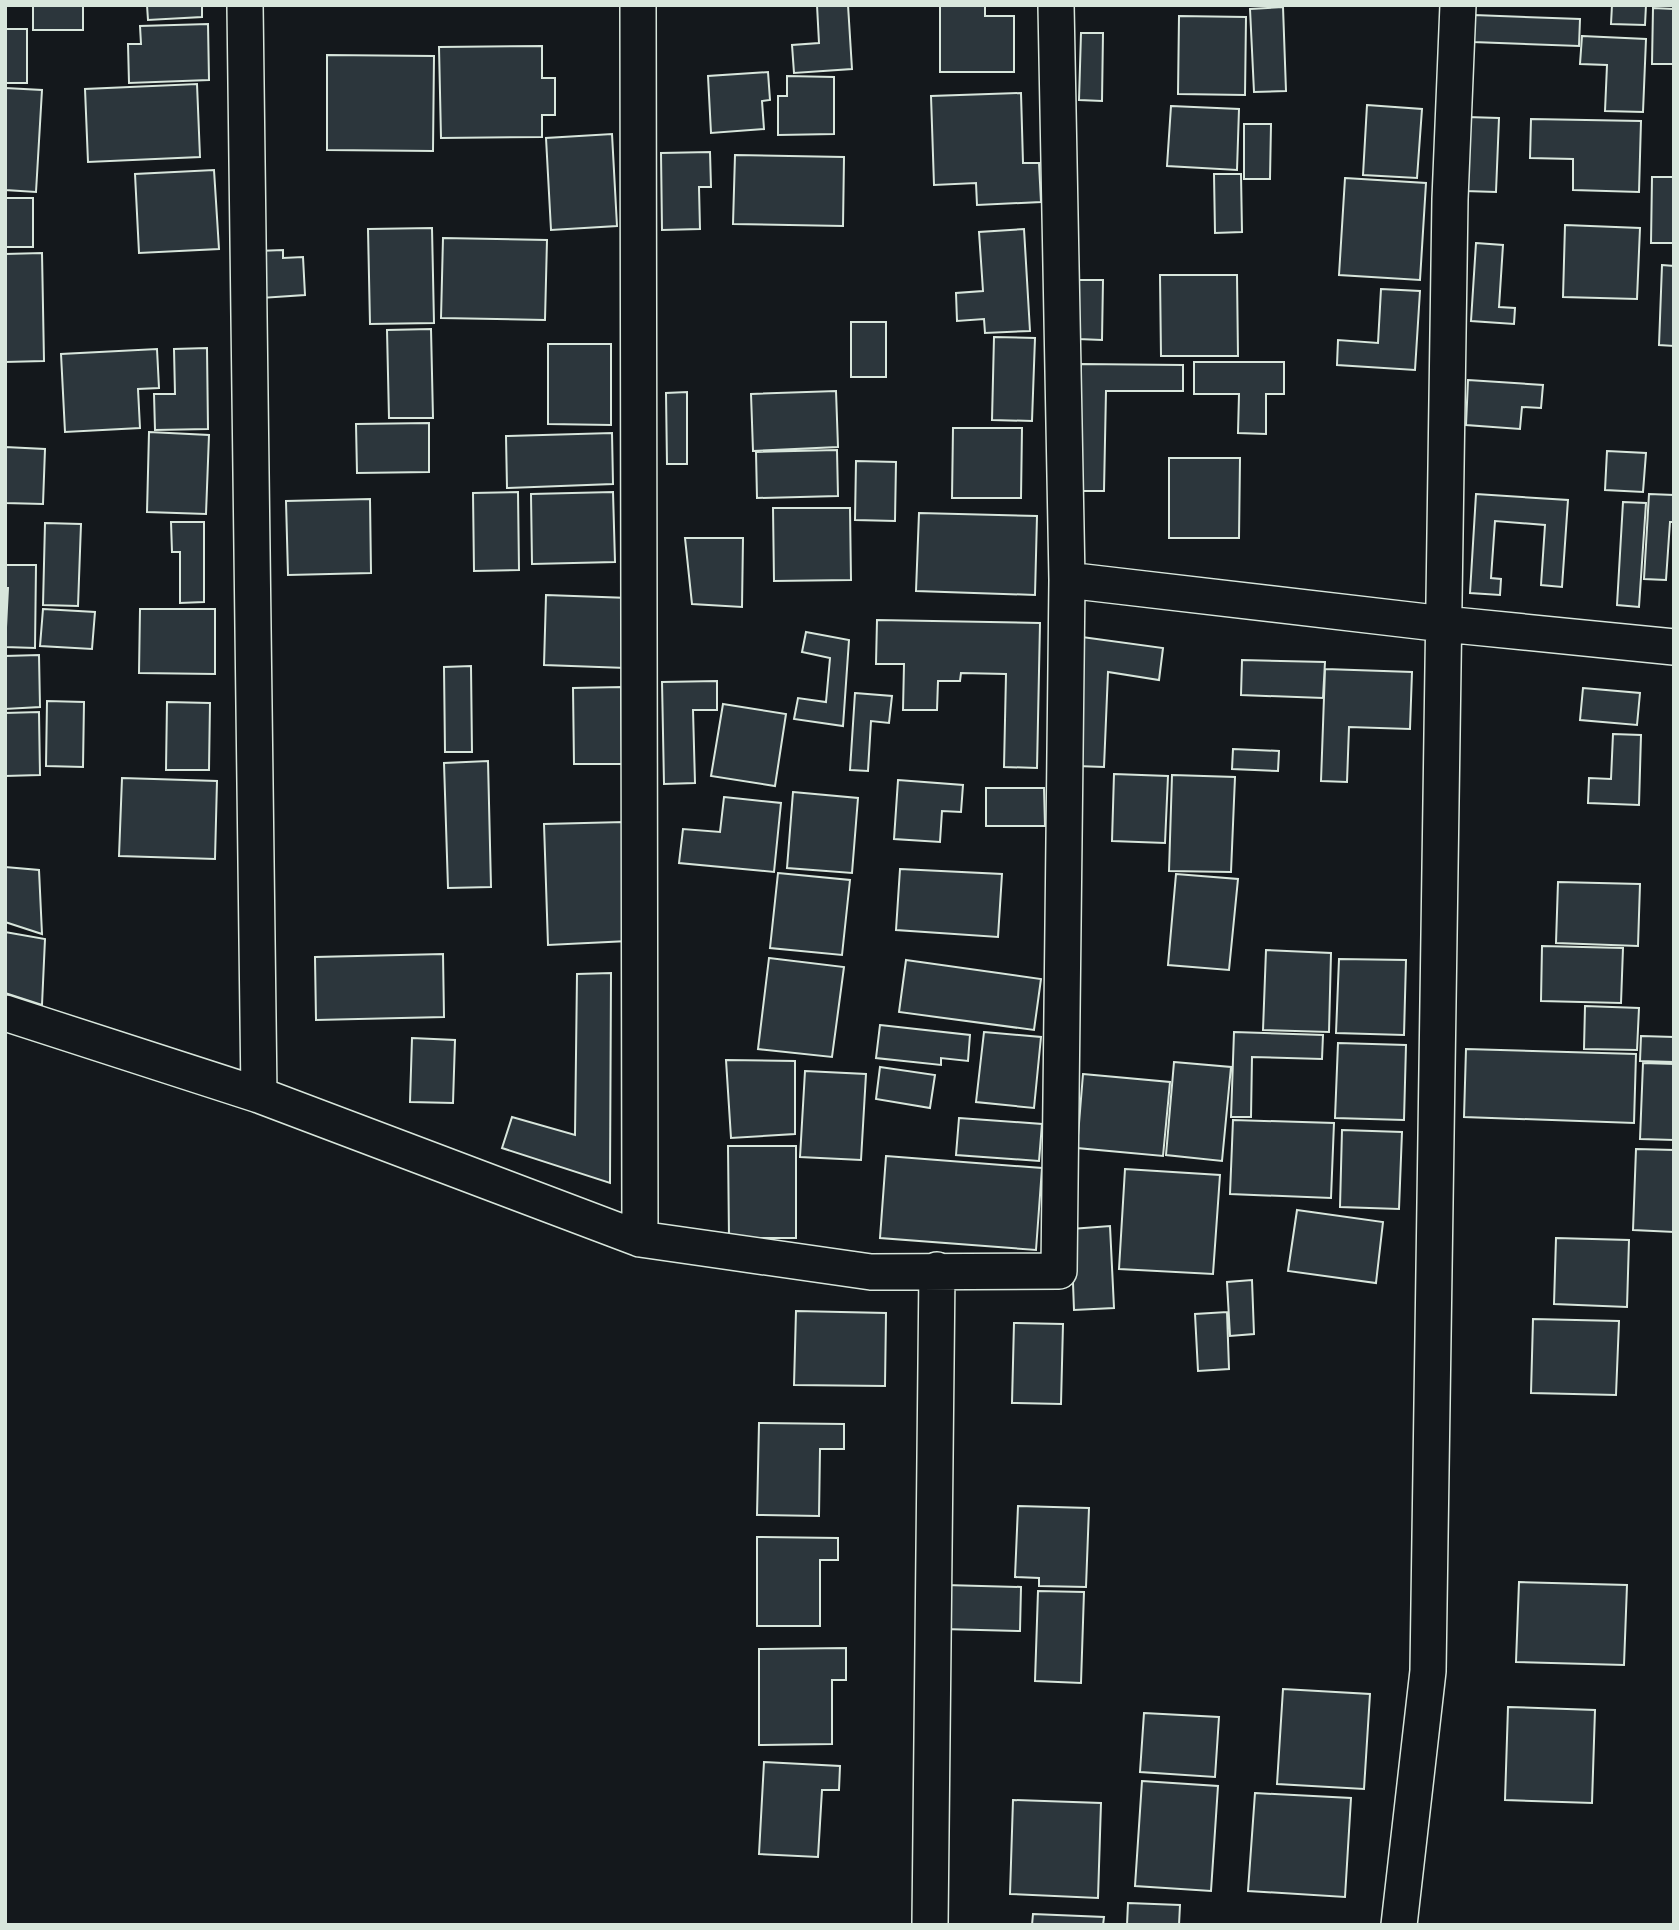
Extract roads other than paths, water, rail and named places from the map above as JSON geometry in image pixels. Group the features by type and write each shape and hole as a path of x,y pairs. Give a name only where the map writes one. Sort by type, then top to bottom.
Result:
{"street":[{"path":"246,5 259,1095"},
{"path":"638,5 640,1239"},
{"path":"5,1013 259,1095 640,1239 871,1272 1059,1271 1067,580 1056,5"},
{"path":"1399,1925 1428,1671 1450,199 1458,5"},
{"path":"1067,580 1444,624 1674,647"},
{"path":"930,1925 937,1270"}]}
